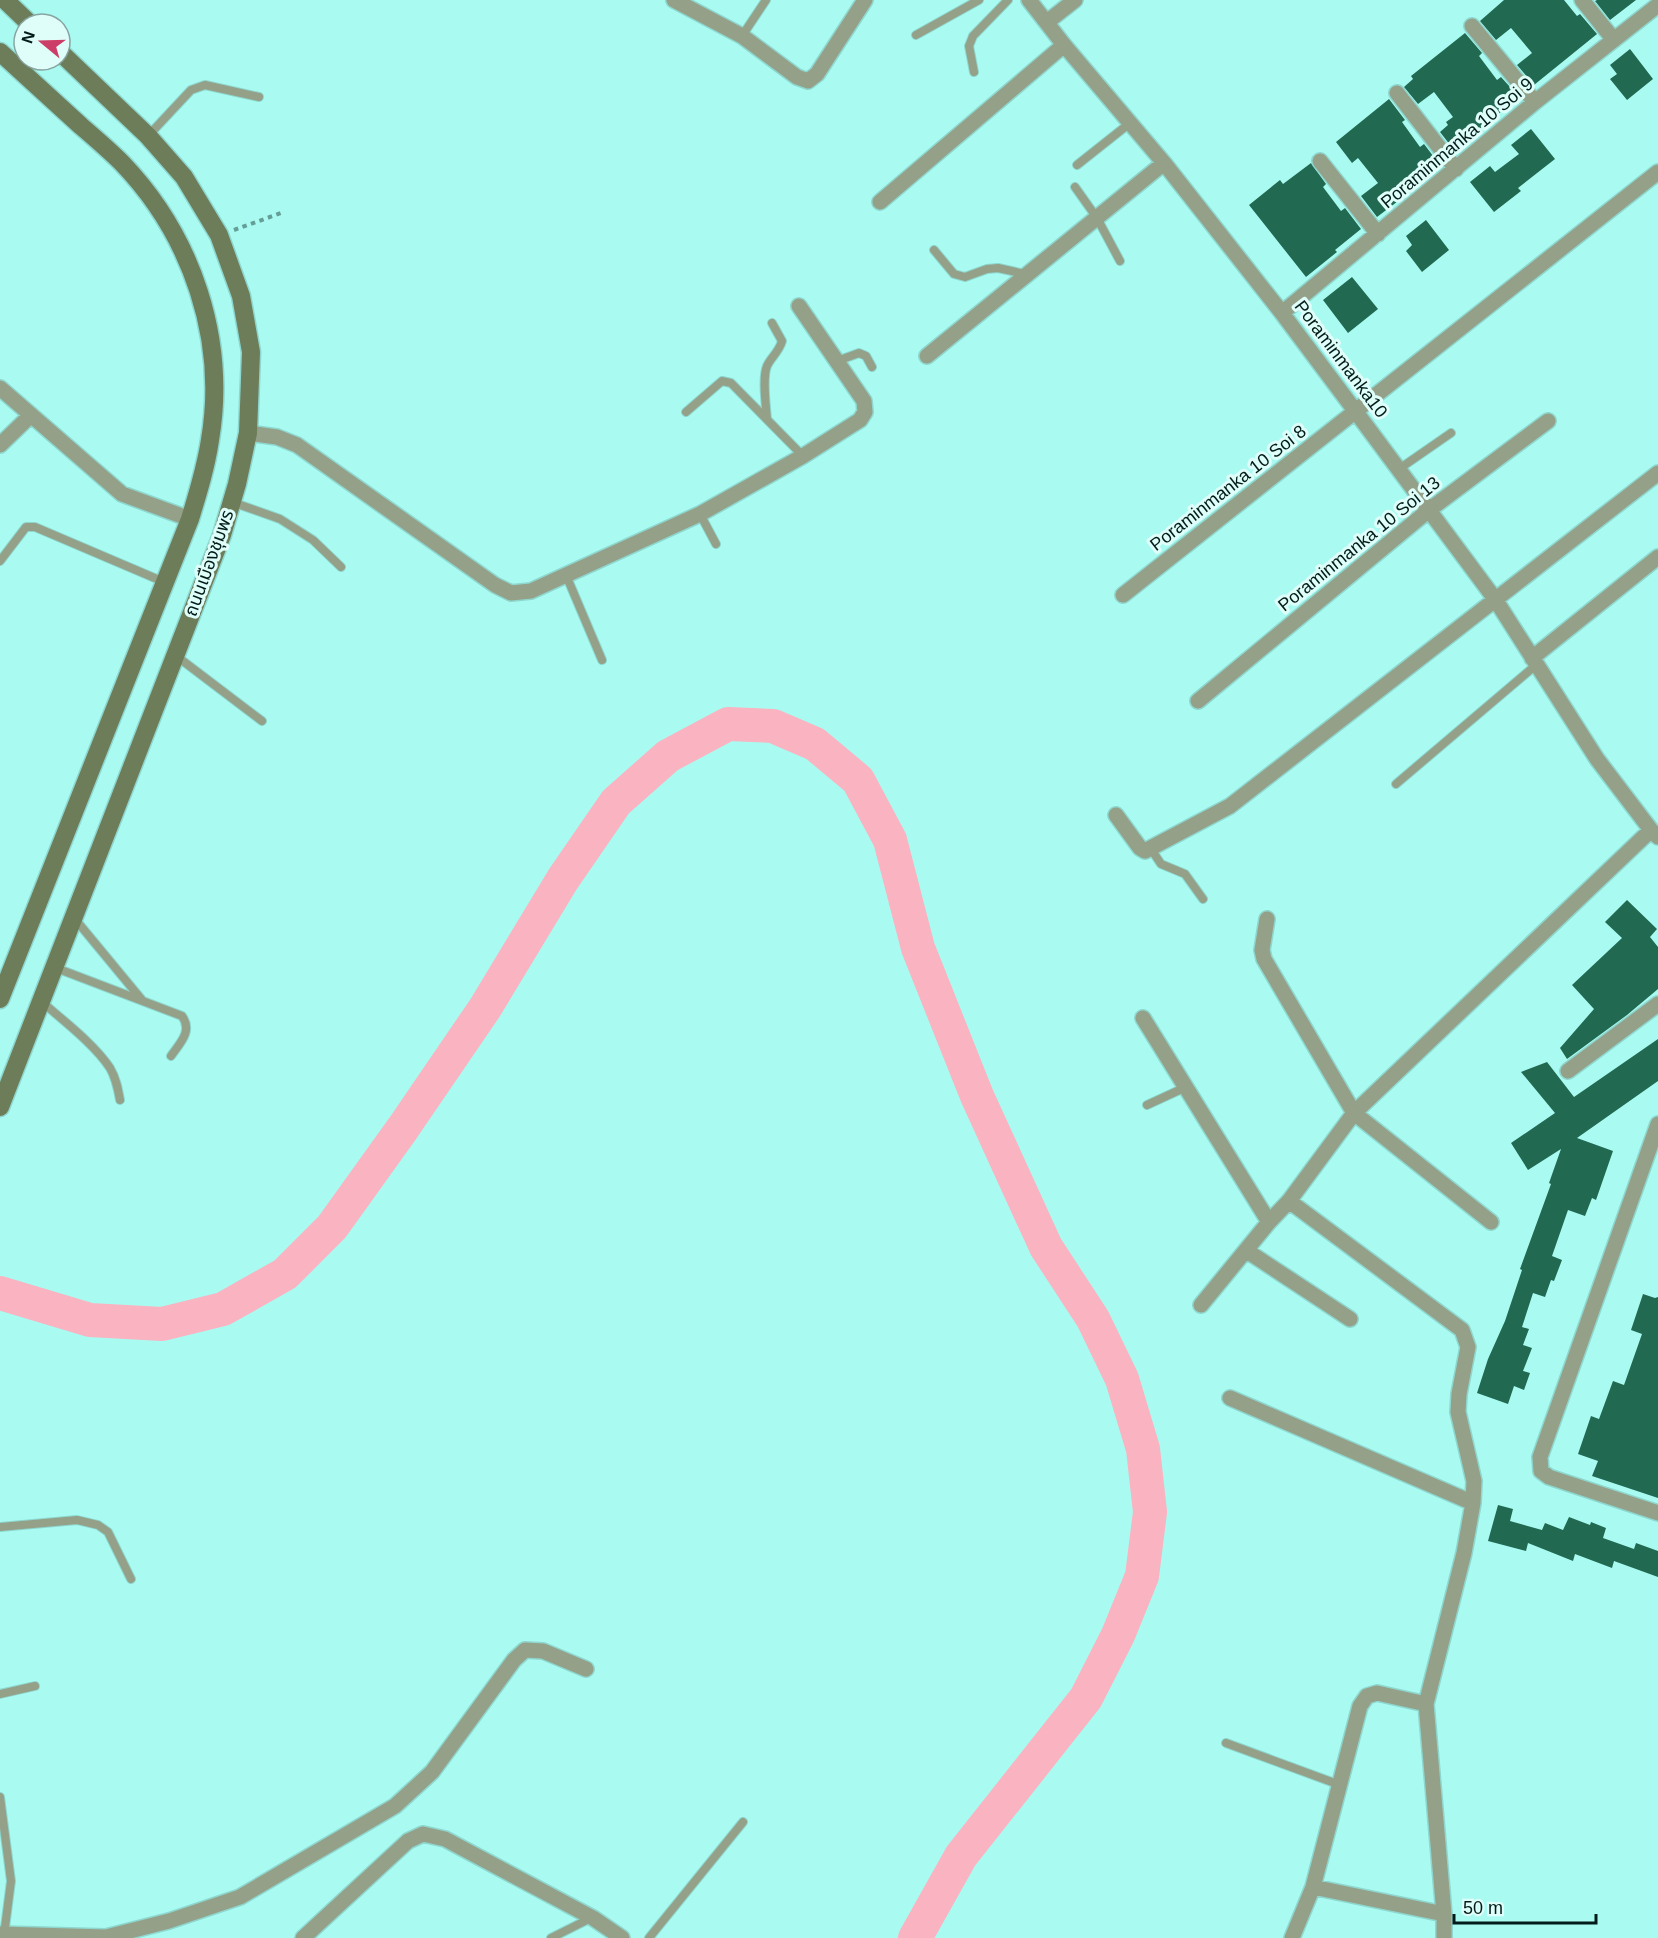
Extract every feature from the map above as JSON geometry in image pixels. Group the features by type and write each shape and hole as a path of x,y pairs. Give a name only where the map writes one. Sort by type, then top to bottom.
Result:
{"main road":[{"path":"5,0 18,12"},
{"name":"ถนนเมืองชุมพร","path":"0,52 122,162 154,201 182,246 204,304 214,368 215,396 211,438 190,519 0,999"},
{"name":"ถนนเมืองชุมพร","path":"0,1107 222,535 248,433 251,352 241,296 219,235 184,177 148,136 72,63"}],"street":[{"path":"674,0 742,36 796,77 808,81 817,74 865,0"},
{"name":"Poraminmanka10","path":"1029,0 1164,163 1282,313 1399,469 1496,599 1597,759 1654,834"},
{"path":"1047,22 1076,0"},
{"path":"1582,0 1614,40"},
{"name":"Poraminmanka 10 Soi 9","path":"1282,313 1535,102 1658,5"},
{"path":"1472,26 1535,102"},
{"path":"880,202 1064,45"},
{"path":"1397,93 1456,169"},
{"path":"1320,161 1378,234"},
{"path":"927,356 1164,163"},
{"name":"Poraminmanka 10 Soi 8","path":"1124,595 1658,172"},
{"path":"248,433 277,437 297,445 495,585 511,593 531,591 700,514 803,456 860,420 866,412 864,401 799,306"},
{"path":"0,388 122,494 190,519"},
{"path":"0,445 31,415"},
{"name":"Poraminmanka 10 Soi 13","path":"1198,701 1429,510 1548,421"},
{"path":"1116,815 1140,848 1145,850 1151,849 1230,806 1658,473"},
{"path":"1534,661 1658,557"},
{"path":"1201,1305 1289,1201 1354,1113 1654,834"},
{"path":"1267,919 1262,950 1264,960 1354,1113 1491,1222"},
{"path":"1568,1071 1658,1004"},
{"path":"1143,1018 1269,1222"},
{"path":"1658,1124 1540,1456 1540,1471 1549,1477 1658,1513"},
{"path":"1289,1201 1462,1330 1468,1347 1458,1412 1474,1481 1473,1503 1464,1553 1426,1704 1444,1914 1444,1938"},
{"path":"1247,1251 1350,1319"},
{"path":"1230,1398 1473,1503"},
{"path":"2,1934 106,1937 170,1921 240,1897 395,1806 432,1772 514,1660 525,1650 543,1651 586,1669"},
{"path":"1292,1938 1312,1887 1360,1706 1367,1696 1377,1693 1426,1704"},
{"path":"303,1938 408,1841 423,1834 445,1839 593,1918 622,1938"},
{"path":"1312,1887 1444,1914"}],"lane":[{"path":"742,36 766,0"},
{"path":"916,34 979,0"},
{"path":"974,72 969,46 973,36 1008,0"},
{"path":"148,136 191,90 205,85 259,97"},
{"path":"1077,165 1130,123"},
{"path":"1075,187 1097,218 1120,261"},
{"path":"934,250 954,274 965,277 987,269 999,268 1027,275"},
{"path":"767,419 765,374 767,366 780,348 782,341 772,323"},
{"path":"837,362 859,353 866,356 872,368"},
{"path":"686,412 722,381 731,383 803,456"},
{"path":"1399,469 1451,433"},
{"path":"232,502 279,519 313,540 341,567"},
{"path":"700,514 716,544"},
{"path":"0,561 26,527 35,527 165,583"},
{"path":"566,575 602,660"},
{"path":"175,655 262,721"},
{"path":"1396,784 1534,661"},
{"path":"1151,849 1161,864 1185,874 1203,899"},
{"path":"74,918 142,1001"},
{"path":"54,967 182,1016 188,1023 187,1031 171,1056"},
{"path":"41,1001 78,1033 110,1068 120,1100"},
{"path":"1147,1106 1186,1087"},
{"path":"0,1527 77,1520 98,1525 108,1532 131,1579"},
{"path":"0,1694 35,1686"},
{"path":"1226,1743 1340,1785"},
{"path":"0,1797 11,1881 2,1934"},
{"path":"649,1938 743,1822"},
{"path":"551,1938 593,1918"}],"path":[{"path":"219,235 281,213"}],"building":[{"path":"1504,0 1564,0 1577,16 1580,14 1597,34 1534,85 1517,65 1532,53 1511,28 1496,40 1480,21"},
{"path":"1636,0 1610,20 1595,1"},
{"path":"1465,33 1482,53 1479,56 1497,80 1501,77 1519,97 1454,150 1440,132 1448,125 1446,122 1453,117 1434,92 1418,104 1404,87 1413,79 1411,76"},
{"path":"1630,49 1653,79 1627,100 1610,79 1617,74 1610,65"},
{"path":"1389,99 1405,120 1402,122 1420,147 1424,144 1440,165 1412,186 1414,189 1377,217 1361,196 1378,183 1358,158 1352,163 1336,142"},
{"path":"1531,129 1555,159 1518,188 1521,191 1494,212 1470,182 1490,166 1495,172 1519,154 1511,145"},
{"path":"1311,163 1326,184 1323,187 1341,211 1345,208 1361,229 1306,277 1249,205 1280,180 1283,184"},
{"path":"1426,220 1449,250 1422,272 1406,251 1412,245 1406,236"},
{"path":"1352,277 1378,309 1348,333 1323,300"},
{"path":"1627,900 1657,929 1650,937 1658,947 1658,989 1567,1059 1560,1048 1594,1009 1572,985 1622,938 1605,922"},
{"path":"1658,1039 1658,1081 1577,1138 1613,1151 1596,1200 1592,1198 1585,1216 1568,1210 1552,1256 1562,1260 1545,1297 1533,1293 1522,1327 1529,1329 1523,1345 1532,1348 1523,1371 1530,1373 1524,1390 1514,1386 1508,1404 1477,1393 1488,1359 1505,1321 1522,1270 1520,1269 1551,1184 1549,1183 1561,1149 1528,1170 1511,1143 1555,1113 1521,1072 1547,1062 1574,1097"},
{"path":"1643,1294 1658,1297 1658,1498 1592,1476 1598,1461 1578,1454 1591,1416 1599,1419 1613,1381 1624,1385 1642,1334 1631,1330"},
{"path":"1498,1505 1513,1509 1510,1521 1542,1530 1545,1523 1563,1530 1569,1517 1606,1528 1603,1538 1634,1549 1636,1543 1658,1551 1658,1577 1614,1561 1612,1568 1575,1554 1573,1561 1528,1543 1526,1551 1488,1541"}],"waterway":[{"path":"0,1293 90,1320 162,1324 223,1309 285,1274 332,1227 403,1128 485,1008 563,879 616,802 668,756 728,724 773,726 815,744 858,780 890,840 918,948 977,1096 1046,1247 1093,1319 1122,1379 1143,1449 1150,1512 1142,1576 1118,1635 1086,1698 961,1856 915,1938"}]}
